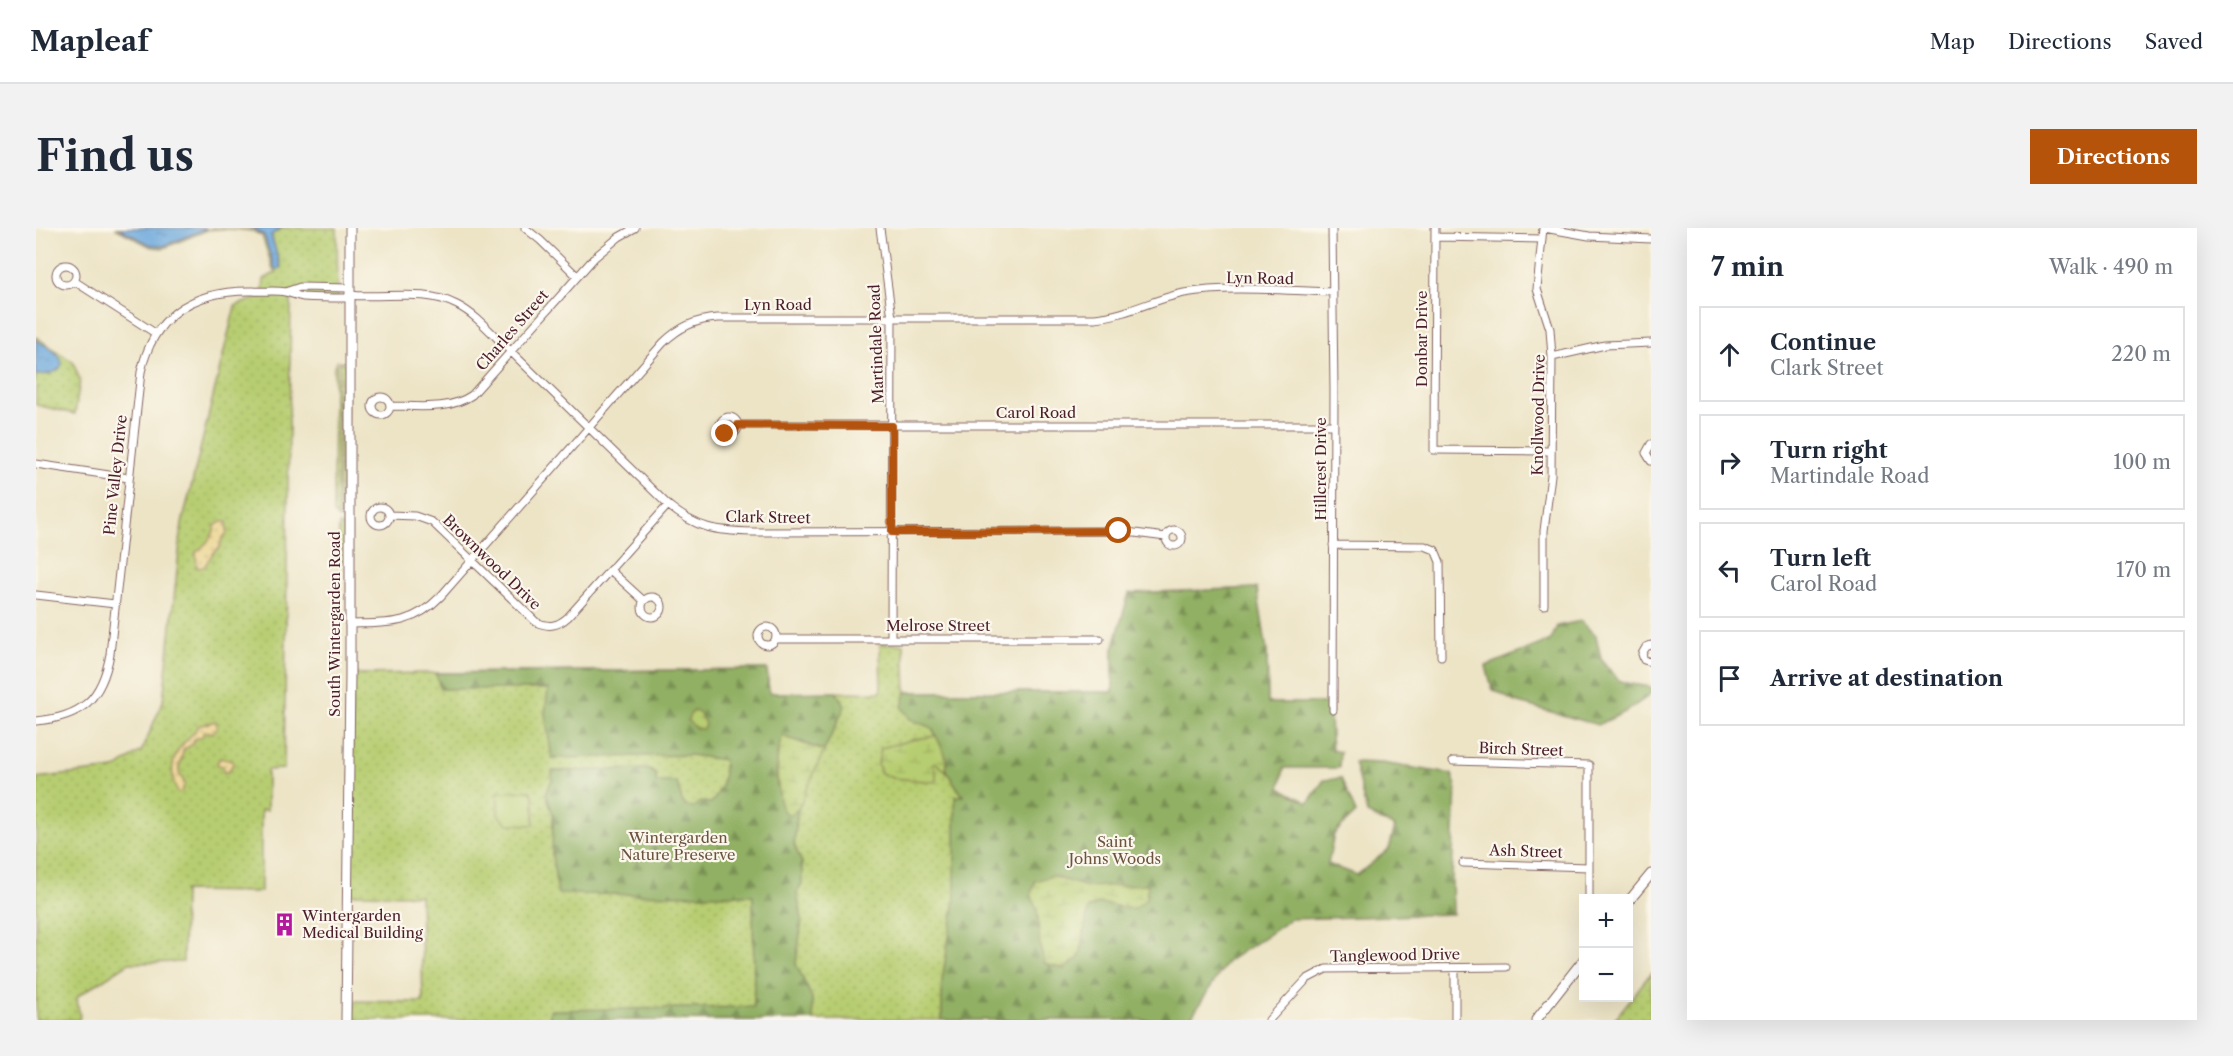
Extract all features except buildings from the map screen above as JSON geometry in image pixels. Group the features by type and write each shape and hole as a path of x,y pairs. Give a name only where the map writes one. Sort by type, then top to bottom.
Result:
{"street":[{"name":"South Wintergarden Road","path":"346,1020 350,624 350,228"},
{"path":"525,228 577,276"},
{"name":"Charles Street","path":"390,406 437,406 463,401 479,389 606,246 635,228"},
{"name":"Martindale Road","path":"880,228 891,318 891,639"},
{"name":"Hillcrest Drive","path":"1332,228 1333,710"},
{"name":"Donbar Drive","path":"1435,228 1434,450 1551,451"},
{"path":"1544,228 1589,236 1651,239"},
{"name":"Knollwood Drive","path":"1544,228 1538,289 1550,329 1552,357 1550,495 1544,531 1544,605"},
{"path":"1434,237 1542,239"},
{"path":"74,280 155,333"},
{"name":"Lyn Road","path":"350,624 390,624 419,614 439,598 663,342 688,324 718,318 1095,318 1116,315 1186,293 1234,290 1333,292"},
{"name":"Pine Valley Drive","path":"36,722 70,714 87,704 100,688 107,669 141,372 148,347 155,333 176,311 203,297 228,292 285,292 301,297 350,294"},
{"name":"Clark Street","path":"350,294 414,296 449,302 473,316 668,505 692,522 710,529 892,532 1119,531 1166,537"},
{"path":"1552,357 1605,345 1651,344"},
{"name":"Carol Road","path":"738,425 1334,426"},
{"path":"1651,444 1646,453 1651,461"},
{"path":"36,464 129,478"},
{"name":"Brownwood Drive","path":"389,515 415,516 439,528 536,622 548,626 563,622 668,505"},
{"path":"1333,545 1425,546 1435,550 1440,562 1441,656"},
{"path":"610,570 644,601"},
{"path":"36,595 115,604"},
{"name":"Melrose Street","path":"776,639 1100,639"},
{"path":"1651,645 1646,647 1642,654 1644,660 1651,662"},
{"name":"Birch Street","path":"1453,761 1589,765 1589,867"},
{"name":"Ash Street","path":"1463,863 1589,867"},
{"path":"1589,867 1589,894"},
{"path":"1633,897 1651,874"},
{"path":"1536,1020 1579,965"},
{"name":"Tanglewood Drive","path":"1269,1020 1307,979 1326,969 1506,967"},
{"path":"1455,968 1455,1020"}],"green space":[{"path":"115,228 129,235 207,230 164,248 151,247"},
{"path":"212,228 232,229 207,230"},
{"path":"282,228 337,228 338,300 291,299 284,769 267,770 267,810 261,810 261,892 184,891 183,962 129,963 78,996 79,1020 36,1020 36,778 115,769 142,750 163,701 182,524 235,306 262,296 264,279 277,272 273,269 262,236 254,232 264,235 275,268 281,267 271,235"},
{"path":"36,337 73,362 80,380 75,414 36,405 36,375 51,374 57,354 36,340"},
{"path":"337,361 337,518 333,513 334,366"},
{"path":"340,361 346,364 346,515 339,519"},
{"path":"339,525 346,529 346,562 338,561"},
{"name":"Saint Johns Woods","path":"1257,588 1267,651 1268,703 1329,703 1332,750 1340,752 1339,768 1284,768 1280,788 1308,803 1324,780 1341,778 1356,813 1334,834 1328,864 1357,875 1389,849 1395,827 1367,814 1354,762 1382,763 1452,774 1456,786 1452,879 1453,914 1291,919 1227,962 1191,1020 942,1020 942,981 955,900 955,796 963,796 946,771 947,759 932,728 910,719 902,707 906,692 1113,692 1113,649 1129,593"},
{"path":"1581,621 1596,636 1601,659 1618,680 1651,687 1651,694 1627,711 1598,725 1515,702 1492,689 1486,666 1551,640 1557,626"},
{"name":"Wintergarden Nature Preserve","path":"880,644 904,644 906,692 1113,692 1113,649 1267,651 1268,703 1329,703 1330,766 1266,765 1177,1020 353,1020 354,1001 423,1002 420,895 351,894 352,674 767,669 769,693 881,692"},
{"path":"767,669 769,693 836,692 845,706 824,751 796,740 778,748 777,756 776,774 781,800 790,814 798,809 794,844 802,863 802,883 797,893 802,919 796,964 812,998 813,1020 550,1020 550,1010 754,1007 753,895 558,894 552,856 553,814 546,793 552,780 552,771 647,769 656,774 656,782 677,782 682,801 686,806 694,807 700,802 711,803 715,798 722,783 724,760 690,755 552,758 545,714 548,689 440,689 436,673"},
{"path":"694,711 699,713 705,724 703,729 696,728 688,721"},
{"path":"782,736 824,751 798,809 790,815 783,811 777,783 777,764"},
{"path":"936,736 947,759 946,771 935,762 932,764 936,770 936,782 892,778 881,773 878,764 881,748"},
{"path":"530,791 534,797 534,825 508,824 498,815 498,792"},
{"path":"1052,876 1087,887 1148,884 1146,899 1134,909 1099,903 1088,909 1080,957 1064,969 1045,964 1040,948 1037,910 1031,894 1035,881"},
{"path":"1651,973 1651,1020 1614,1020 1628,1002 1633,1002 1633,996"}],"sand":[{"path":"221,522 227,522 227,533 220,547 204,567 197,568 196,552 208,541 215,526"},
{"path":"216,721 217,727 213,733 204,731 202,737 194,739 193,744 183,750 179,769 185,784 178,793 173,768 179,749 198,726"},
{"path":"220,758 232,761 233,764 228,772 223,772 223,766 218,765"}],"water":[{"path":"119,228 207,228 164,246 151,245"},
{"path":"252,228 282,228 271,235 281,268 275,269 264,235"},
{"path":"36,340 57,354 61,360 62,364 56,371 36,375"}],"place":[{"name":"Wintergarden Medical Building","path":"284,924"}],"route":[{"path":"725,434 735,432 738,425 892,426 892,532 1119,531"}]}
